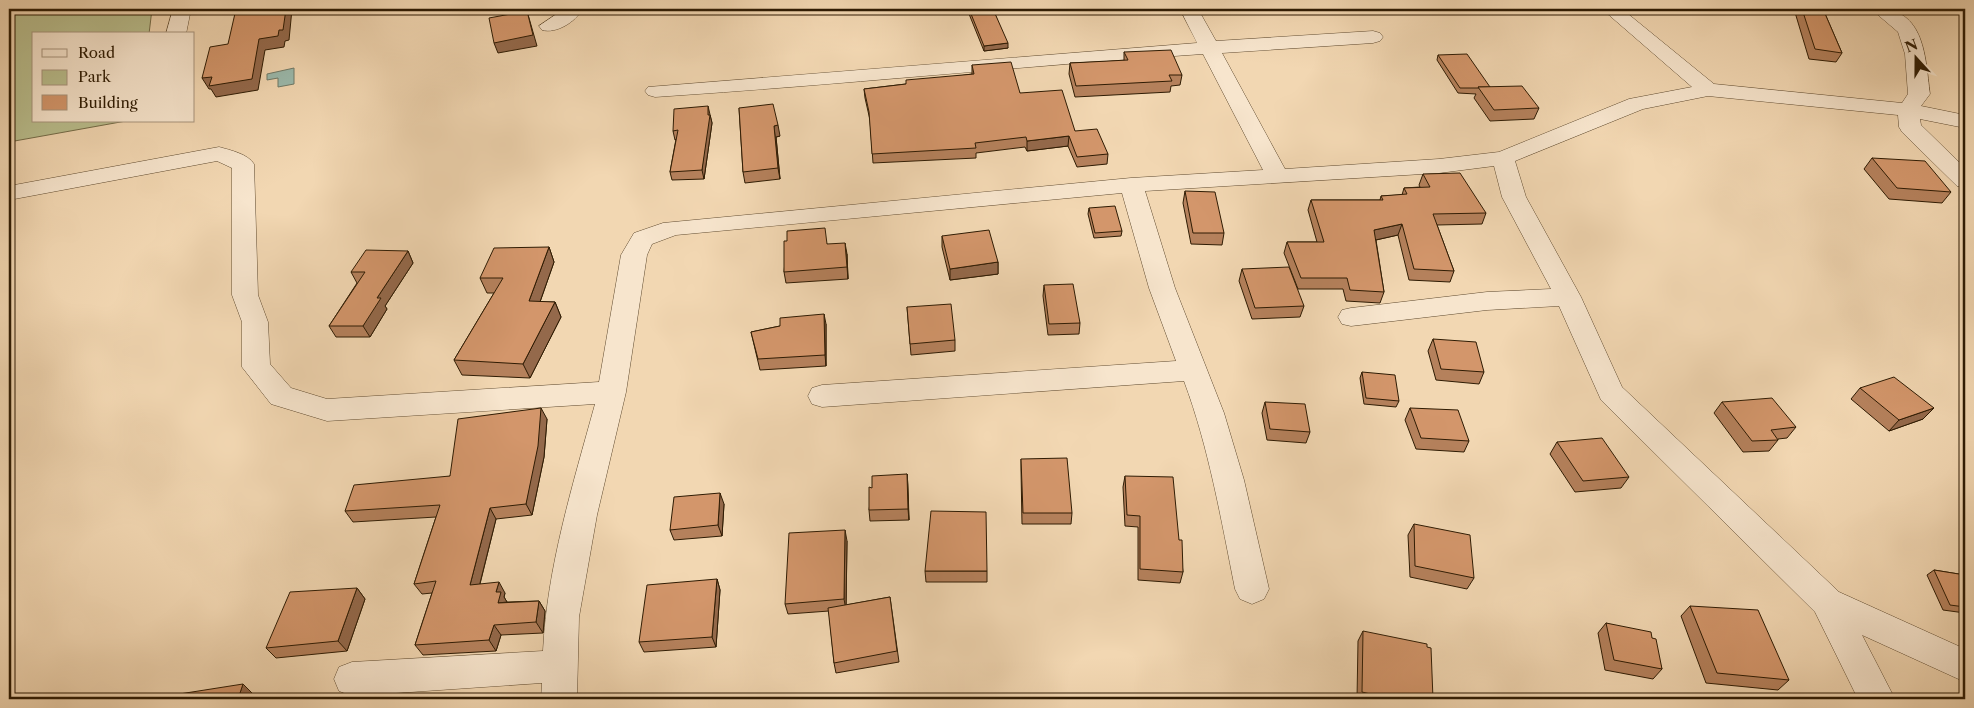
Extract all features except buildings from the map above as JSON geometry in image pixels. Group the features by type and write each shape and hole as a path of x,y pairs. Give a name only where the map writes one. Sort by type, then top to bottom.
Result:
{"street":[{"path":"176,32 182,9"},
{"path":"549,26 571,13 574,9"},
{"path":"1188,9 1277,175"},
{"path":"1611,9 1708,90"},
{"path":"1880,9 1907,29 1915,54 1918,94 1908,110 1910,127 1965,181"},
{"path":"655,91 826,80 1083,56 1373,37"},
{"path":"352,679 559,682 562,618 580,515 612,392 634,255 643,239 672,228 1131,185 1440,166 1503,158 1637,104 1708,90 1908,110 1965,121"},
{"path":"9,193 219,154 243,164 245,186 245,295 255,322 256,367 281,396 327,410 612,392"},
{"path":"1503,158 1514,197 1568,297 1611,393 1828,602 1965,666"},
{"path":"1131,185 1162,288 1210,413 1229,480 1252,590"},
{"path":"1352,317 1487,301 1568,297"},
{"path":"822,396 1193,370"},
{"path":"1828,602 1877,699"}],"green space":[{"path":"9,9 152,9 149,32 32,32 32,122 120,122 9,142"}],"shaded area":[{"path":"294,68 294,84 278,87 278,78 267,80 267,74"}]}
